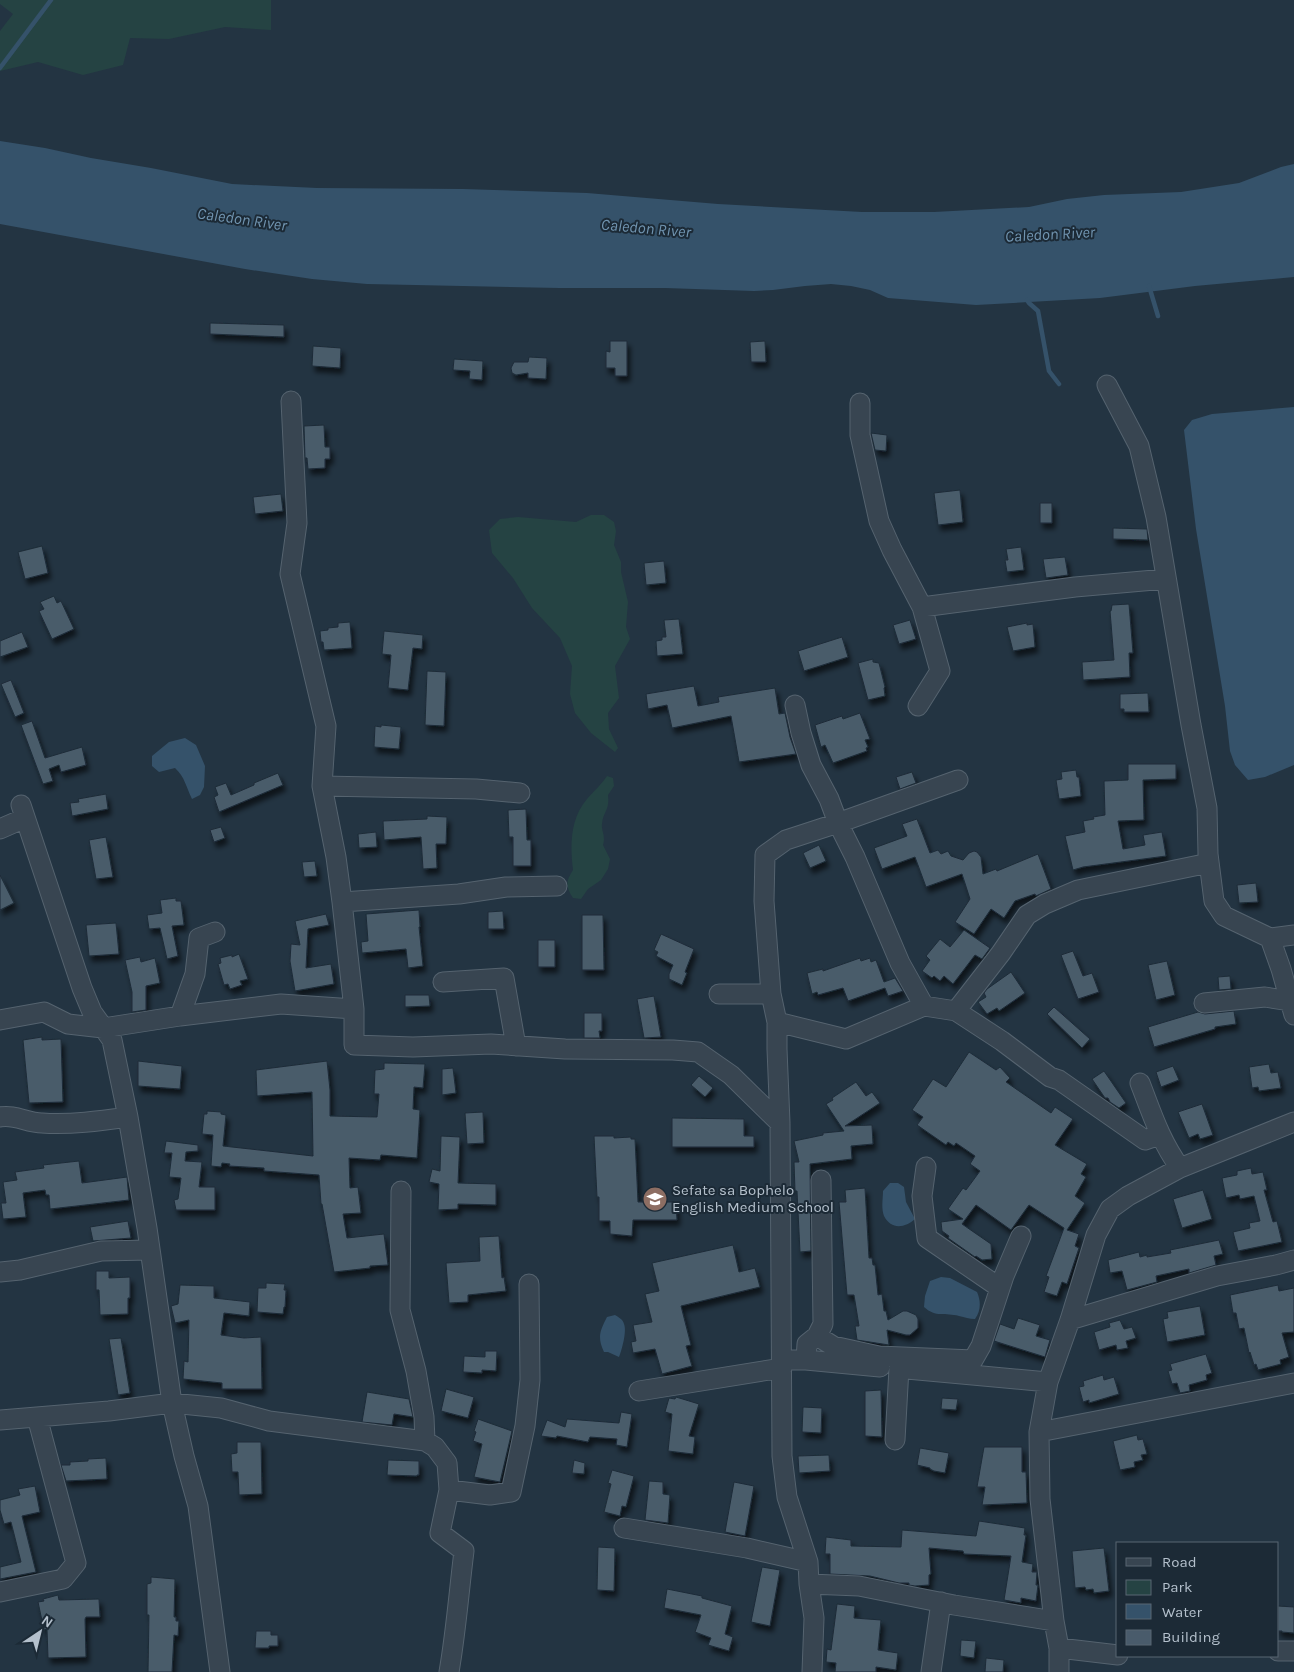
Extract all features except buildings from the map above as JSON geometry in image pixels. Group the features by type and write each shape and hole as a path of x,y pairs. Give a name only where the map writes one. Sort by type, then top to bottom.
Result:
{"street":[{"path":"1107,385 1139,446 1156,517 1189,716 1207,808 1209,863 1214,901 1224,916 1270,938 1294,935"},
{"path":"291,401 297,523 290,574 326,726 322,786 336,857 342,902 354,1009 354,1045 413,1047 491,1044 565,1049 698,1052 731,1075 780,1123"},
{"path":"860,403 860,435 880,521 892,550 922,607 940,671 918,706"},
{"path":"922,607 1075,587 1166,579"},
{"path":"795,705 800,734 811,765 829,799 900,963 924,1006"},
{"path":"812,1672 814,1618 808,1562 787,1497 782,1456 780,1123 777,1022 772,994 764,902 764,856 786,840 958,780"},
{"path":"322,786 476,789 520,793"},
{"path":"0,829 23,811 82,988 92,1012 112,1040 128,1117 147,1228 172,1403 198,1506 220,1672"},
{"path":"956,1011 1001,953 1027,915 1045,904 1078,890 1209,863"},
{"path":"342,902 459,894 506,887 558,886"},
{"path":"180,1016 195,974 199,938 215,932"},
{"path":"1270,938 1292,1008"},
{"path":"443,982 504,978 516,1046"},
{"path":"719,994 772,994"},
{"path":"1204,1003 1265,997 1292,1008"},
{"path":"0,1020 44,1012 68,1024 103,1028 180,1016 281,1004 354,1009"},
{"path":"777,1022 846,1039 924,1006 956,1011 1002,1040 1050,1077 1067,1085 1145,1140 1160,1135"},
{"path":"1140,1083 1160,1135 1180,1168"},
{"path":"0,1117 9,1115 40,1124 97,1121 128,1117"},
{"path":"1059,1672 1059,1648 1054,1621 1040,1500 1039,1432 1048,1382 1070,1320 1096,1235 1110,1209 1128,1196 1180,1168 1294,1122"},
{"path":"926,1168 922,1196 928,1238 1000,1288"},
{"path":"806,1360 807,1344 817,1336 823,1324 821,1180"},
{"path":"401,1191 400,1310 416,1371 424,1417 425,1441"},
{"path":"817,1336 833,1346 879,1356 973,1360 981,1346 1000,1288 1021,1236"},
{"path":"0,1272 20,1270 101,1251 150,1250"},
{"path":"1070,1320 1217,1276 1294,1260"},
{"path":"449,1490 490,1495 511,1492 525,1426 530,1380 529,1284"},
{"path":"639,1391 806,1360 1048,1382"},
{"path":"895,1440 899,1368"},
{"path":"1039,1432 1294,1383"},
{"path":"0,1420 109,1411 172,1403 221,1408 269,1421 425,1441 435,1447 447,1463 449,1490 440,1533 464,1551 455,1641 449,1672"},
{"path":"0,1592 63,1579 76,1563 37,1417"},
{"path":"624,1528 747,1548 808,1562"},
{"path":"809,1584 859,1586 1054,1621"},
{"path":"931,1672 941,1602"},
{"path":"1059,1648 1116,1655"},
{"path":"1279,1651 1294,1651"}],"green space":[{"path":"0,0 271,0 271,30 225,27 169,39 130,38 123,65 83,75 38,62 0,71 0,31 13,14 0,4"},
{"path":"591,515 604,515 614,522 616,531 614,545 621,562 621,572 628,602 626,627 630,639 615,666 619,698 608,713 609,729 618,748 615,752 591,733 575,713 570,694 572,666 560,638 532,608 513,578 492,553 489,530 500,519 518,517 576,522"},
{"path":"607,776 613,778 614,786 608,795 608,804 602,824 603,845 610,859 608,869 601,880 588,889 581,899 573,898 567,884 573,870 572,833 574,824 581,807"}],"water":[{"name":"Caledon River","path":"0,141 232,184 317,188 463,189 587,193 718,204 862,212 934,212 1029,207 1067,199 1104,195 1181,192 1239,183 1294,164 1294,277 1195,286 1100,298 976,305 888,298 870,290 831,284 754,291 367,284 312,279 245,269 0,224"},
{"path":"1294,407 1294,765 1265,777 1248,780 1235,765 1230,751 1225,706 1196,529 1184,430 1192,420 1212,414"},
{"path":"185,738 196,745 205,766 204,787 200,795 192,799 183,779 175,768 159,772 152,766 152,756 169,742"},
{"path":"890,1183 898,1183 904,1187 906,1202 915,1219 903,1226 890,1224 884,1216 882,1207 883,1191"},
{"path":"941,1277 950,1278 977,1292 980,1306 975,1319 937,1314 924,1307 930,1281"},
{"path":"615,1315 623,1321 625,1327 624,1340 619,1357 604,1352 600,1338 601,1330 607,1317"}],"waterway":[{"path":"0,68 51,0"},
{"path":"1149,286 1158,316"},
{"path":"1027,300 1038,311 1049,371 1059,384"}],"place":[{"name":"Sefate sa Bophelo English Medium School","path":"655,1199"}]}
